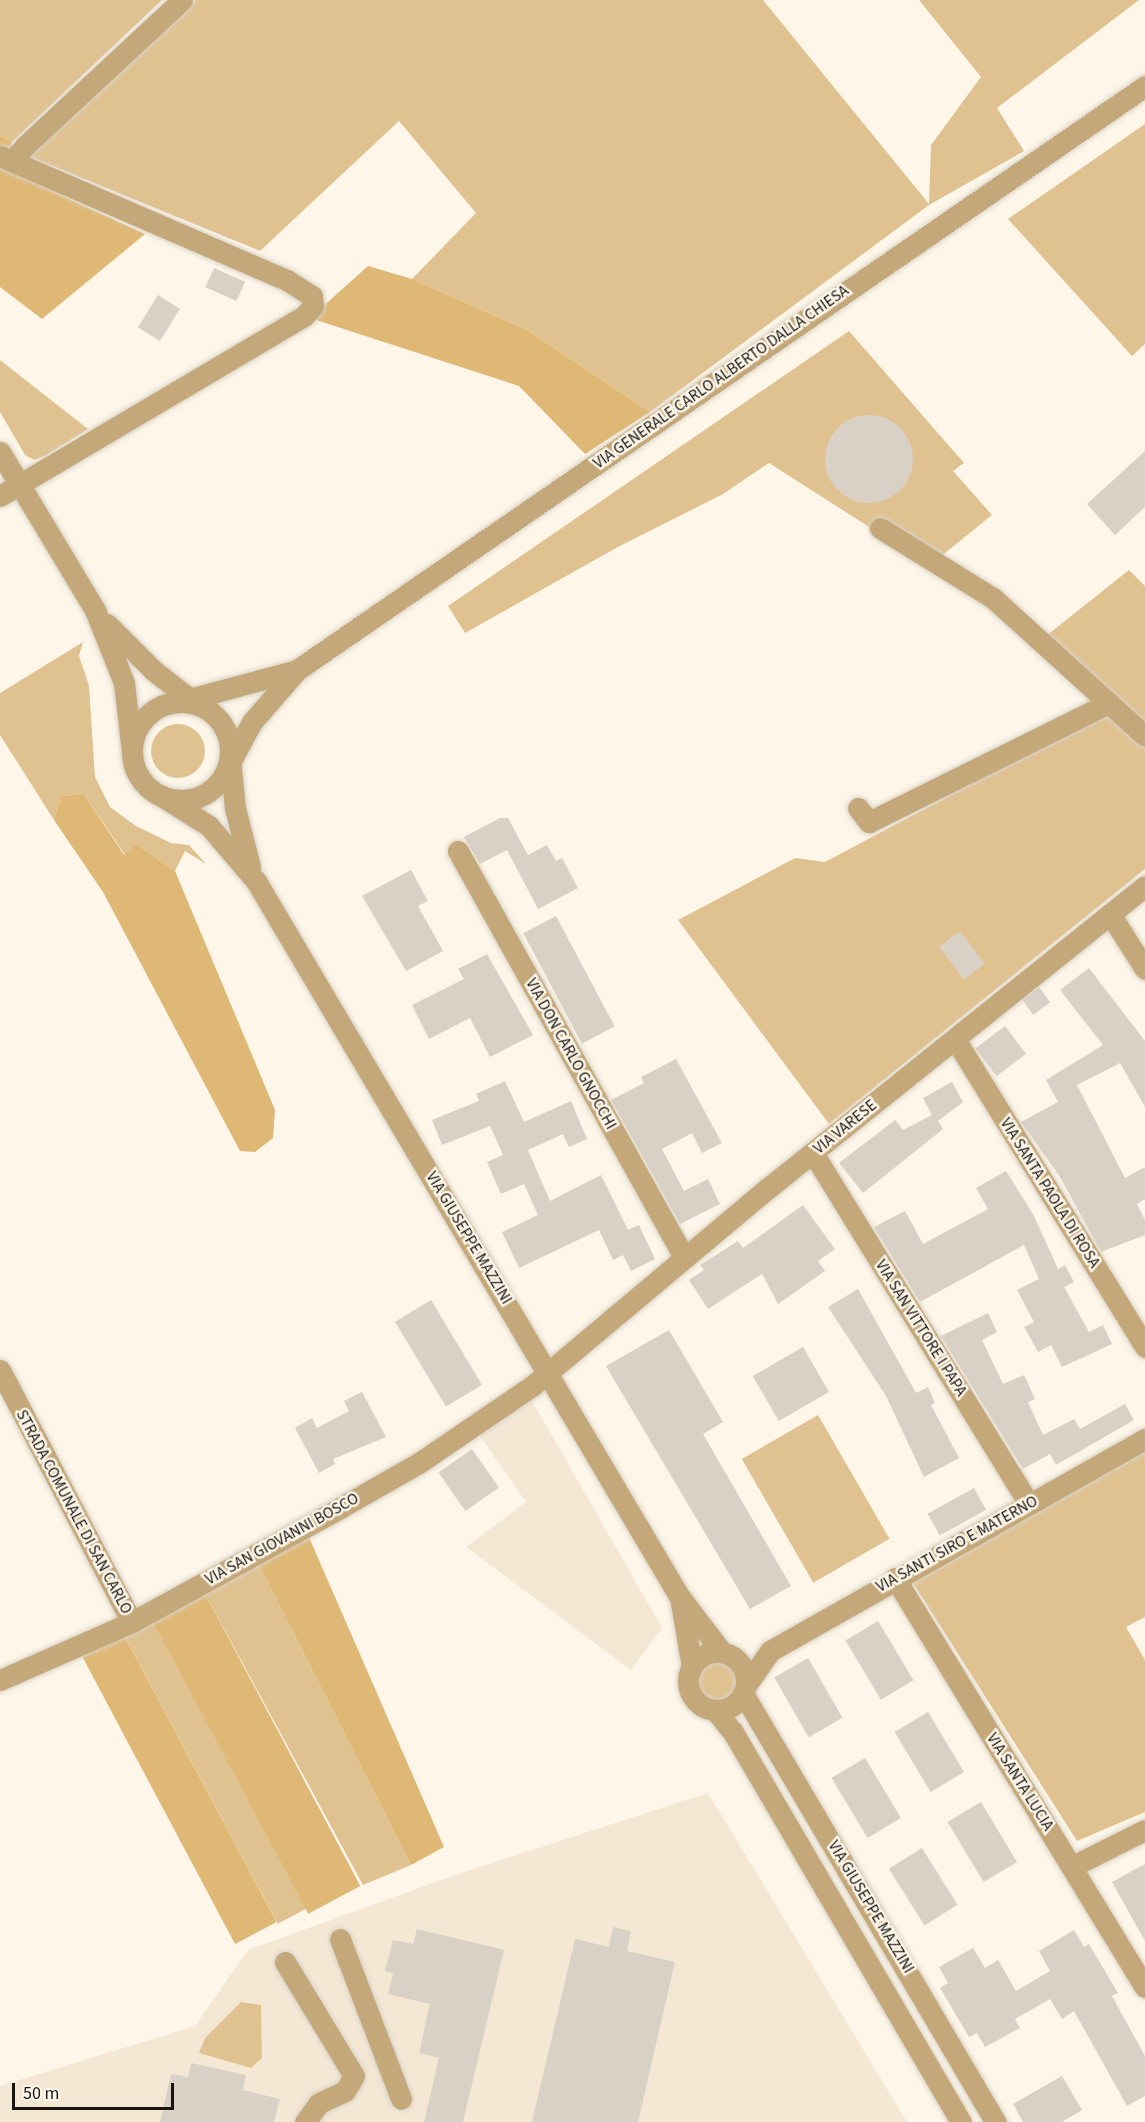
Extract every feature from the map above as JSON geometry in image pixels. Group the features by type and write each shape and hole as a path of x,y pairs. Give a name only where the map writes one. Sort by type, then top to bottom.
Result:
{"street":[{"path":"0,496 304,316 313,306 312,296 287,280 9,160 182,0"},
{"name":"VIA GENERALE CARLO ALBERTO DALLA CHIESA","path":"228,759 261,710 297,670 1145,86"},
{"path":"0,452 95,610 124,683 132,753 141,780 160,795 179,800 199,796 228,759 222,725 188,704 142,661 95,610"},
{"path":"880,528 993,598 1145,735"},
{"name":"VIA GENERALE CARLO ALBERTO DALLA CHIESA","path":"188,704 297,670"},
{"path":"858,808 869,822 1109,703"},
{"path":"132,753 142,721 188,704"},
{"name":"VIA GIUSEPPE MAZZINI","path":"228,759 241,837 256,881"},
{"name":"VIA GIUSEPPE MAZZINI","path":"160,795 200,818 256,881 680,1596 725,1652"},
{"name":"VIA DON CARLO GNOCCHI","path":"458,851 684,1257"},
{"name":"VIA VARESE","path":"549,1374 684,1257 1145,886"},
{"path":"1110,914 1145,969"},
{"name":"VIA SANTA PAOLA DI ROSA","path":"955,1039 1145,1347"},
{"name":"VIA SAN VITTORE I PAPA","path":"813,1153 1029,1504"},
{"name":"STRADA COMUNALE DI SAN CARLO","path":"0,1370 132,1622"},
{"name":"VIA SAN GIOVANNI BOSCO","path":"0,1680 132,1622 419,1463 549,1374"},
{"name":"VIA SANTI SIRO E MATERNO","path":"745,1689 770,1651 895,1578 1145,1439"},
{"name":"VIA SANTA LUCIA","path":"895,1578 1145,1986"},
{"name":"VIA GIUSEPPE MAZZINI","path":"680,1596 692,1667"},
{"name":"VIA SANTI SIRO E MATERNO","path":"725,1652 770,1651"},
{"path":"725,1652 739,1661 745,1689 736,1704 715,1710 694,1698 688,1677 692,1667 702,1656 725,1652"},
{"name":"VIA GIUSEPPE MAZZINI","path":"745,1689 996,2122"},
{"name":"VIA GIUSEPPE MAZZINI","path":"715,1710 733,1732 961,2122"},
{"path":"1073,1866 1145,1830"},
{"path":"340,1939 401,2099"},
{"path":"285,1962 354,2076 345,2091 319,2103 304,2122"}],"shaded area":[{"path":"0,0 162,0 12,142 0,136"},
{"path":"196,0 763,0 929,204 931,145 981,77 919,0 1139,0 997,108 1024,151 929,205 650,412 527,330 412,279 476,213 399,121 260,251 28,156"},
{"path":"1145,124 1145,344 1132,356 1008,219"},
{"path":"0,136 12,142 4,169 145,234 42,319 0,287"},
{"path":"368,266 412,279 527,330 650,412 585,454 519,386 310,318"},
{"path":"849,331 964,463 953,471 992,515 940,557 877,532 769,463 723,494 616,548 465,633 448,606"},
{"path":"0,360 88,429 45,456 34,460 25,455 0,412"},
{"path":"1129,570 1145,586 1145,725 1046,636"},
{"path":"83,642 79,656 89,686 95,777 110,807 136,826 171,843 189,845 206,864 185,851 175,871 136,844 125,855 84,794 61,796 54,820 0,735 0,693"},
{"path":"1110,710 1145,743 1145,869 829,1124 678,920 795,858 825,862"},
{"path":"173,724 183,724 193,728 201,736 205,751 201,766 193,774 183,778 173,778 163,774 155,766 151,756 151,746 155,736 163,728"},
{"path":"84,794 124,855 136,844 175,871 275,1110 273,1138 255,1152 240,1151 103,892 54,820 61,796"},
{"path":"531,1399 662,1628 631,1670 466,1547 526,1502 480,1436"},
{"path":"818,1415 890,1539 813,1583 742,1459"},
{"path":"1145,1452 1145,1617 1126,1627 1145,1660 1145,1812 1077,1841 913,1583"},
{"path":"308,1535 444,1847 411,1865 258,1563"},
{"path":"258,1563 411,1865 363,1885 204,1592"},
{"path":"204,1592 360,1886 308,1914 152,1620"},
{"path":"153,1621 306,1909 278,1924 125,1636"},
{"path":"124,1635 277,1922 235,1944 83,1657"},
{"path":"718,1659 733,1665 739,1680 733,1695 718,1701 703,1695 697,1680 703,1665"},
{"path":"708,1793 907,2122 0,2122 0,2086 195,2026 248,1950 458,1874"},
{"path":"241,2002 261,2005 262,2058 251,2068 199,2053 205,2038"}],"building":[{"path":"214,268 245,282 237,301 205,287"},
{"path":"158,295 180,309 160,341 138,327"},
{"path":"869,415 886,419 900,428 909,442 913,459 909,476 900,490 886,499 869,503 852,499 838,490 829,476 825,459 829,442 838,428 852,419"},
{"path":"1145,451 1145,507 1115,535 1087,504"},
{"path":"500,818 508,818 528,855 547,845 556,861 562,858 578,888 538,909 507,850 480,864 464,837"},
{"path":"411,870 428,901 418,906 443,951 406,971 362,896"},
{"path":"556,916 615,1026 582,1044 523,933"},
{"path":"960,931 985,964 964,979 939,947"},
{"path":"487,954 533,1035 490,1057 470,1018 429,1039 412,1005 464,979 458,969"},
{"path":"1089,968 1145,1041 1145,1107 1120,1063 1077,1085 1125,1178 1145,1167 1145,1199 1137,1204 1145,1220 1145,1235 1101,1252 1060,1177 1021,1122 1058,1102 1046,1080 1103,1045 1060,990"},
{"path":"1039,987 1050,1002 1033,1015 1022,999"},
{"path":"1005,1026 1026,1054 997,1076 975,1048"},
{"path":"676,1059 722,1143 702,1153 692,1133 662,1149 684,1191 708,1179 720,1204 680,1224 611,1100 644,1083 641,1077"},
{"path":"505,1081 524,1122 571,1101 587,1139 569,1147 563,1134 528,1150 550,1201 601,1175 628,1230 639,1225 655,1259 631,1271 623,1255 613,1260 599,1230 519,1268 502,1232 538,1215 524,1184 501,1194 487,1162 503,1155 490,1126 442,1145 432,1120 479,1101 476,1094"},
{"path":"952,1082 963,1102 938,1121 943,1129 863,1193 839,1163 895,1120 903,1130 932,1115 923,1098"},
{"path":"1006,1171 1033,1214 1058,1269 1065,1265 1074,1282 1064,1287 1089,1332 1103,1325 1112,1344 1062,1367 1051,1345 1038,1352 1024,1327 1034,1322 1017,1290 1039,1279 1024,1245 920,1302 874,1227 905,1211 923,1244 988,1209 976,1188"},
{"path":"803,1205 835,1249 818,1261 825,1271 778,1304 762,1274 708,1309 689,1280 704,1270 700,1265 738,1241 743,1248"},
{"path":"858,1289 916,1393 928,1387 935,1403 931,1405 959,1458 924,1477 886,1396 828,1307"},
{"path":"431,1300 482,1385 446,1406 395,1322"},
{"path":"988,1313 997,1332 982,1340 1003,1384 1024,1375 1035,1399 1028,1402 1043,1435 1074,1419 1080,1429 1125,1404 1134,1420 1056,1465 1050,1454 1023,1469 941,1336"},
{"path":"669,1330 723,1422 703,1434 791,1586 750,1609 606,1366"},
{"path":"803,1347 829,1392 779,1421 753,1376"},
{"path":"362,1392 386,1437 333,1459 335,1464 319,1473 295,1428 312,1418 317,1428 349,1411 344,1401"},
{"path":"472,1449 499,1488 465,1511 438,1473"},
{"path":"974,1488 986,1510 940,1536 928,1514"},
{"path":"878,1621 914,1680 881,1700 845,1641"},
{"path":"808,1658 842,1718 809,1737 774,1678"},
{"path":"928,1712 964,1772 931,1792 895,1732"},
{"path":"865,1758 901,1818 868,1838 832,1778"},
{"path":"981,1802 1017,1862 984,1882 948,1822"},
{"path":"922,1848 958,1905 924,1925 889,1869"},
{"path":"1145,1864 1145,1941 1112,1882"},
{"path":"613,1927 631,1931 627,1951 675,1962 638,2122 532,2122 575,1939 609,1947"},
{"path":"417,1929 504,1950 463,2122 424,2122 439,2058 419,2053 430,2004 388,1994 393,1973 385,1971 393,1940 413,1944"},
{"path":"1074,1930 1084,1947 1089,1944 1118,1993 1112,1996 1145,2056 1145,2096 1127,2106 1074,2011 1062,2019 1050,1999 1015,2019 1020,2028 985,2047 977,2033 969,2037 940,1988 948,1983 939,1967 973,1948 985,1968 998,1960 1016,1991 1050,1971 1039,1951"},
{"path":"191,2063 246,2075 243,2090 280,2099 274,2122 160,2122 171,2074 188,2077"},
{"path":"1062,2076 1082,2110 1062,2122 1023,2122 1013,2104"}]}
